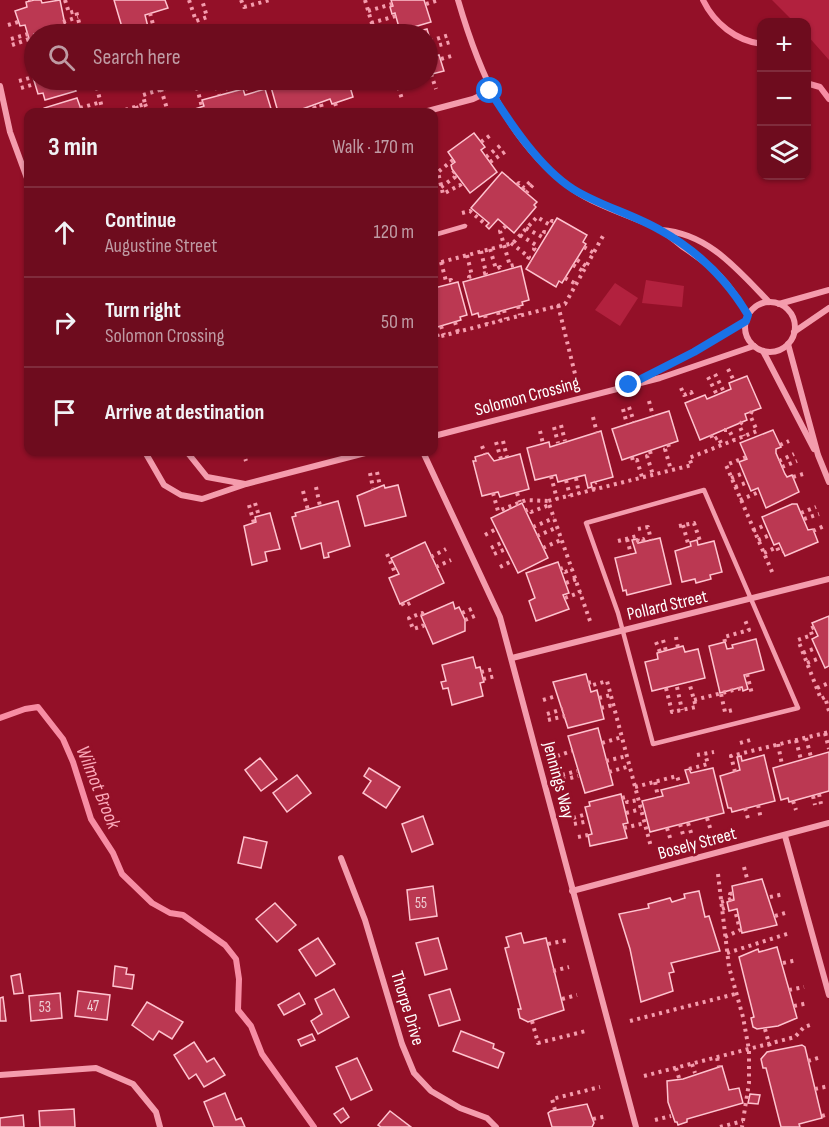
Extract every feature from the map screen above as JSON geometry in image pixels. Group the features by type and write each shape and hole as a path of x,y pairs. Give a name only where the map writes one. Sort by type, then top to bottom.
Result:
{"street":[{"path":"458,0 490,91 522,138 571,188 660,230 720,274 747,318"},
{"path":"0,86 10,132 24,170"},
{"path":"438,108 472,99 490,91"},
{"path":"660,230 683,231 717,251 769,302 779,304 829,290"},
{"path":"769,302 753,309 747,318 745,330 754,346 763,351 772,351 788,344 794,332 829,308"},
{"path":"779,304 790,313 794,332"},
{"name":"Solomon Crossing","path":"629,385 694,352 747,318"},
{"path":"788,344 818,455"},
{"name":"Solomon Crossing","path":"438,435 660,378 754,346"},
{"path":"763,351 818,455 829,482"},
{"path":"146,456 158,478 181,495 202,499 246,484 354,456"},
{"path":"190,456 207,477 246,484"},
{"name":"Jennings Way","path":"425,456 500,617 636,1127"},
{"name":"Pollard Street","path":"512,658 750,601 829,579"},
{"name":"Bosely Street","path":"572,891 829,823"},
{"path":"784,836 829,995"},
{"name":"Thorpe Drive","path":"341,858 365,920 402,1044 414,1073 431,1091 460,1108 488,1118 496,1127"},
{"path":"0,1074 96,1068 133,1084 156,1112 160,1127"}],"lane":[{"path":"438,234 465,226"},
{"path":"704,490 798,708 652,744 624,631 586,523 704,490"}],"path":[{"path":"65,0 69,13 76,11 80,24"},
{"path":"189,0 196,21 207,17 202,0"},
{"path":"242,0 244,7 269,0"},
{"path":"365,0 371,23 396,16"},
{"path":"426,4 439,0"},
{"path":"368,11 392,4"},
{"path":"150,13 153,24"},
{"path":"63,22 78,17"},
{"path":"8,25 18,22"},
{"path":"10,39 24,35"},
{"path":"438,38 449,35"},
{"path":"12,45 24,41"},
{"path":"438,45 451,42"},
{"path":"441,59 455,55"},
{"path":"19,81 24,80"},
{"path":"98,90 102,108"},
{"path":"146,108 143,95 158,90"},
{"path":"161,90 167,108"},
{"path":"198,90 202,107"},
{"path":"217,90 219,95"},
{"path":"248,90 249,94"},
{"path":"399,90 402,99"},
{"path":"80,108 101,102"},
{"path":"335,103 337,108"},
{"path":"130,108 145,104"},
{"path":"321,104 322,108"},
{"path":"481,142 492,134"},
{"path":"486,156 501,145"},
{"path":"490,162 506,151"},
{"path":"453,160 438,172 443,194 460,185 462,188 465,186"},
{"path":"441,187 455,177 452,174 454,172"},
{"path":"517,185 519,183 524,188 534,181 526,193"},
{"path":"438,263 511,243 537,217 550,225 552,221 555,222"},
{"path":"506,226 500,231 510,266 514,265 514,268"},
{"path":"526,228 542,237 544,232 548,233"},
{"path":"520,235 536,245 534,249 537,251"},
{"path":"438,338 565,304 603,236"},
{"path":"511,243 529,257 527,260 531,262"},
{"path":"584,247 594,253"},
{"path":"490,249 496,269 500,267 501,272"},
{"path":"481,251 486,273 482,274 484,276"},
{"path":"467,255 472,276 469,277 470,280"},
{"path":"576,260 586,266"},
{"path":"441,262 446,281 450,280 452,284"},
{"path":"573,265 583,271"},
{"path":"565,278 576,284"},
{"path":"558,305 576,378"},
{"path":"518,306 520,315"},
{"path":"504,310 506,319"},
{"path":"498,312 500,321"},
{"path":"484,315 487,324"},
{"path":"455,322 458,332"},
{"path":"441,326 444,336"},
{"path":"728,369 734,381"},
{"path":"715,374 724,392"},
{"path":"708,377 717,395"},
{"path":"681,388 684,395 691,392 694,399"},
{"path":"649,401 654,416"},
{"path":"630,407 634,422"},
{"path":"623,409 627,424"},
{"path":"593,417 597,433"},
{"path":"742,422 739,425 744,436"},
{"path":"561,425 565,441"},
{"path":"554,427 558,443"},
{"path":"724,430 729,430 734,440"},
{"path":"540,431 543,444"},
{"path":"711,435 713,440 718,437 722,445"},
{"path":"503,441 507,457"},
{"path":"780,445 789,441"},
{"path":"496,442 501,459"},
{"path":"668,444 669,447 664,449 671,470"},
{"path":"482,446 485,454"},
{"path":"650,451 651,455 646,456 653,475"},
{"path":"779,460 794,454"},
{"path":"244,456 246,461"},
{"path":"632,457 633,461 637,460 642,477"},
{"path":"746,457 726,465 773,574"},
{"path":"782,467 797,461"},
{"path":"377,472 380,486"},
{"path":"370,473 373,488"},
{"path":"731,478 744,473"},
{"path":"793,477 803,474"},
{"path":"550,476 557,499"},
{"path":"576,478 579,494"},
{"path":"566,480 570,496"},
{"path":"594,490 593,485 596,482"},
{"path":"735,488 748,482"},
{"path":"316,487 320,506"},
{"path":"303,491 308,510"},
{"path":"517,492 520,502"},
{"path":"740,500 759,492"},
{"path":"493,493 498,511 520,502 548,503 531,512 529,509 525,511"},
{"path":"255,503 259,516"},
{"path":"249,505 254,523"},
{"path":"801,513 816,507"},
{"path":"804,519 819,514"},
{"path":"533,527 554,518"},
{"path":"689,547 681,526 694,523 701,544"},
{"path":"753,531 765,525"},
{"path":"813,531 824,526"},
{"path":"537,536 558,527"},
{"path":"638,529 648,527 651,540"},
{"path":"485,535 496,529"},
{"path":"758,540 770,535"},
{"path":"618,541 637,536 638,540 643,539 644,542"},
{"path":"543,548 562,539"},
{"path":"627,539 632,554"},
{"path":"491,548 503,542"},
{"path":"764,553 777,547 779,552 783,551"},
{"path":"431,557 446,549"},
{"path":"494,554 506,549"},
{"path":"387,554 396,574"},
{"path":"436,567 451,560"},
{"path":"500,567 512,561"},
{"path":"560,569 563,568 565,572 573,569"},
{"path":"566,583 577,579"},
{"path":"565,598 581,592"},
{"path":"402,603 404,606 412,602"},
{"path":"462,613 474,608"},
{"path":"423,615 422,613 409,618 413,629 423,626 424,622"},
{"path":"465,620 477,615"},
{"path":"725,642 724,637 749,630 745,620"},
{"path":"814,627 810,629 813,635 798,640 821,699 827,696 829,711"},
{"path":"676,637 678,648"},
{"path":"663,640 666,651"},
{"path":"657,642 660,652"},
{"path":"803,654 816,648"},
{"path":"807,663 820,658"},
{"path":"481,672 494,669"},
{"path":"747,674 752,694"},
{"path":"483,679 496,676"},
{"path":"588,683 591,682 592,685 607,681 651,847"},
{"path":"666,688 672,712 696,707 689,682"},
{"path":"817,688 829,684"},
{"path":"677,687 682,710"},
{"path":"694,700 742,688"},
{"path":"721,694 725,712 734,710"},
{"path":"599,699 611,695"},
{"path":"543,700 556,696"},
{"path":"601,708 614,705"},
{"path":"547,714 563,710"},
{"path":"548,720 565,716"},
{"path":"735,772 731,756 806,737 827,732 829,749"},
{"path":"806,737 811,757"},
{"path":"602,743 622,738"},
{"path":"747,752 742,742 754,739"},
{"path":"796,740 801,760"},
{"path":"778,744 782,765"},
{"path":"557,756 572,752"},
{"path":"697,755 714,752"},
{"path":"689,769 708,764 705,754"},
{"path":"606,760 627,756"},
{"path":"609,772 630,766"},
{"path":"562,774 577,771"},
{"path":"563,780 578,776"},
{"path":"635,787 677,776 680,785"},
{"path":"655,782 658,797"},
{"path":"819,794 821,804"},
{"path":"813,796 815,805"},
{"path":"622,798 626,797 627,802 638,800"},
{"path":"793,801 795,810"},
{"path":"758,806 762,819"},
{"path":"746,808 749,822"},
{"path":"626,813 641,809"},
{"path":"573,818 587,814"},
{"path":"707,818 711,831"},
{"path":"574,824 589,821"},
{"path":"688,822 692,836"},
{"path":"624,828 645,823"},
{"path":"680,824 684,838"},
{"path":"667,828 671,842"},
{"path":"578,837 588,835"},
{"path":"744,867 748,882"},
{"path":"718,874 727,953 749,1050 750,1083 742,1124 720,1127"},
{"path":"721,902 731,899 730,894 734,893"},
{"path":"770,897 784,894"},
{"path":"722,909 728,907"},
{"path":"725,937 740,930 735,910"},
{"path":"775,916 785,913"},
{"path":"727,953 744,950 790,933"},
{"path":"548,944 568,940"},
{"path":"783,963 797,960"},
{"path":"553,971 569,967"},
{"path":"789,990 804,987"},
{"path":"630,1021 735,994"},
{"path":"562,999 577,995"},
{"path":"794,1006 808,1003"},
{"path":"532,1021 538,1043 586,1031"},
{"path":"644,1076 795,1037 804,1027 813,1024"},
{"path":"765,1029 771,1051"},
{"path":"808,1061 821,1057"},
{"path":"717,1058 719,1067"},
{"path":"692,1064 695,1074"},
{"path":"676,1068 679,1078"},
{"path":"815,1089 829,1086"},
{"path":"555,1110 552,1099 600,1087"},
{"path":"822,1116 829,1114"},
{"path":"593,1119 608,1116"},
{"path":"656,1120 671,1116"}],"shaded area":[{"path":"772,0 829,0 829,60 811,40 811,18 790,18"},
{"path":"646,280 684,286 682,307 642,303"},
{"path":"615,283 638,298 620,326 595,310"}],"building":[{"path":"41,0 42,3 60,0 65,24 24,24 20,26 15,11 27,7 26,2"},
{"path":"114,0 165,0 168,8 145,15 147,24 121,24"},
{"path":"391,0 424,0 431,22 398,24 395,13 392,14 390,7 393,6"},
{"path":"438,55 439,55 444,71 438,72"},
{"path":"37,90 76,91 45,100 43,93 38,94"},
{"path":"239,90 243,90 245,95 265,90 271,108 198,108 204,106 202,100"},
{"path":"272,90 351,90 353,97 332,104 330,99 305,108 277,108"},
{"path":"77,98 81,108 44,108"},
{"path":"474,133 485,147 481,150 497,172 470,193 452,169 451,165 455,162 448,152"},
{"path":"502,172 537,202 534,205 536,207 514,233 498,219 489,229 486,226 489,223 471,208"},
{"path":"557,218 587,235 583,242 586,244 562,283 559,281 556,287 526,269"},
{"path":"521,266 529,300 522,302 523,305 479,317 478,313 472,315 463,282"},
{"path":"458,282 467,315 460,317 461,320 438,327 438,287"},
{"path":"747,376 761,408 745,414 747,420 700,440 685,403 705,395 707,399 731,389 729,383"},
{"path":"669,411 678,441 622,460 612,429"},
{"path":"773,430 781,447 776,449 776,453 785,474 787,477 792,475 799,492 766,508 758,488 751,491 739,462 747,459 740,443"},
{"path":"601,431 613,477 591,483 592,487 588,488 585,475 558,482 556,475 535,480 527,448 549,442 550,447"},
{"path":"488,453 494,461 520,454 529,489 500,497 498,492 482,496 473,461 476,461 475,457"},
{"path":"384,485 385,488 398,485 406,516 365,526 357,496"},
{"path":"338,501 350,546 328,553 329,557 324,558 321,543 301,549 292,517 296,516 295,513"},
{"path":"522,503 548,558 518,573 491,518"},
{"path":"797,504 808,530 813,529 818,542 785,556 779,543 774,545 762,517"},
{"path":"270,513 280,549 265,552 267,561 252,565 244,526 256,522 255,517"},
{"path":"660,538 671,584 627,595 626,590 623,591 615,558 636,553 632,540 637,539 638,543"},
{"path":"697,540 698,545 714,541 722,572 710,575 711,579 696,583 695,579 682,582 675,551 691,546 690,542"},
{"path":"425,542 444,583 400,604 389,578 399,574 391,558"},
{"path":"558,562 569,593 563,595 569,609 536,621 529,601 535,598 526,573"},
{"path":"453,602 455,609 459,607 465,620 465,631 433,644 421,616"},
{"path":"829,616 829,666 825,668 812,639 818,636 812,623"},
{"path":"756,639 764,670 744,675 748,689 743,691 742,687 720,693 709,646 725,642 727,649 733,648 732,645"},
{"path":"683,646 685,652 698,649 705,678 652,691 645,662 658,659 657,653"},
{"path":"473,657 476,668 480,667 484,682 480,683 483,696 452,705 448,688 443,689 441,682 446,681 442,665"},
{"path":"586,674 591,692 597,690 604,719 568,728 553,682"},
{"path":"598,728 613,785 585,793 568,736"},
{"path":"829,752 829,791 789,802 788,798 781,800 773,768"},
{"path":"764,755 775,801 732,812 731,808 728,808 720,776 740,770 737,757 741,756 742,761"},
{"path":"260,758 277,779 261,791 245,770"},
{"path":"369,768 400,787 386,808 363,793 371,781 364,776"},
{"path":"713,768 724,813 650,832 642,801 663,796 661,790 689,783 685,770 689,769 691,773"},
{"path":"297,775 311,793 287,812 273,793"},
{"path":"621,794 628,823 623,824 627,838 590,846 588,835 592,834 585,807 590,806 589,802"},
{"path":"423,816 433,844 412,852 402,824"},
{"path":"244,837 267,842 261,868 238,863"},
{"path":"762,879 777,925 742,933 737,909 729,911 727,902 734,900 732,886"},
{"path":"433,886 437,916 410,920 407,890"},
{"path":"699,891 705,917 709,916 720,951 671,963 674,972 669,973 673,991 641,1002 630,949 619,914 649,908 648,904 670,898 672,902 685,898 684,894"},
{"path":"275,903 296,925 277,942 256,919"},
{"path":"521,933 524,943 546,938 564,1010 528,1022 520,1018 518,1009 521,1009 505,948 509,947 506,937"},
{"path":"318,938 335,964 316,976 299,950"},
{"path":"438,938 447,969 425,975 416,943"},
{"path":"777,947 797,1018 778,1026 757,1029 753,1027 751,1018 754,1017 739,957 758,949 759,952"},
{"path":"115,966 127,968 126,974 134,975 132,989 113,986"},
{"path":"20,974 23,993 14,994 11,976"},
{"path":"334,989 349,1017 318,1034 311,1021 322,1014 315,999"},
{"path":"450,989 460,1020 439,1026 429,995"},
{"path":"78,991 110,995 107,1020 75,1016"},
{"path":"60,993 62,1018 31,1021 29,996"},
{"path":"299,993 305,1004 284,1015 278,1005"},
{"path":"3,997 6,1021 0,1021 0,998"},
{"path":"147,1002 183,1022 172,1039 159,1031 153,1040 132,1025"},
{"path":"461,1031 494,1044 493,1048 504,1053 498,1068 453,1051"},
{"path":"312,1034 315,1040 301,1046 298,1040"},
{"path":"194,1042 207,1062 214,1058 225,1075 204,1087 196,1074 189,1079 174,1055"},
{"path":"802,1045 805,1047 822,1118 799,1124 800,1127 781,1127 766,1068 763,1068 761,1059 767,1052"},
{"path":"357,1058 372,1090 351,1100 336,1067"},
{"path":"722,1066 729,1090 739,1088 743,1103 687,1119 687,1122 678,1125 668,1102 667,1081 683,1079"},
{"path":"225,1093 236,1120 241,1118 245,1127 214,1127 204,1102"},
{"path":"750,1094 760,1095 758,1104 748,1103"},
{"path":"587,1104 594,1123 592,1127 552,1127 548,1113 551,1111"},
{"path":"343,1108 349,1117 341,1123 334,1114"},
{"path":"74,1109 75,1127 40,1127 39,1111"},
{"path":"390,1111 411,1127 381,1127 378,1125"},
{"path":"23,1115 24,1127 0,1127 0,1118"}],"waterway":[{"path":"703,0 713,16 727,30 743,39 757,43"},
{"path":"811,84 820,87 829,99"},
{"name":"Wilmot Brook","path":"0,718 38,707 63,739 73,762 91,819 113,853 122,874 152,903 170,913 183,915 225,945 236,959 239,979 238,1010 251,1026 262,1054 314,1127"}],"route":[{"path":"490,91 522,138 571,188 660,230 704,260 720,274 748,315 746,321 694,352 629,385"}]}
